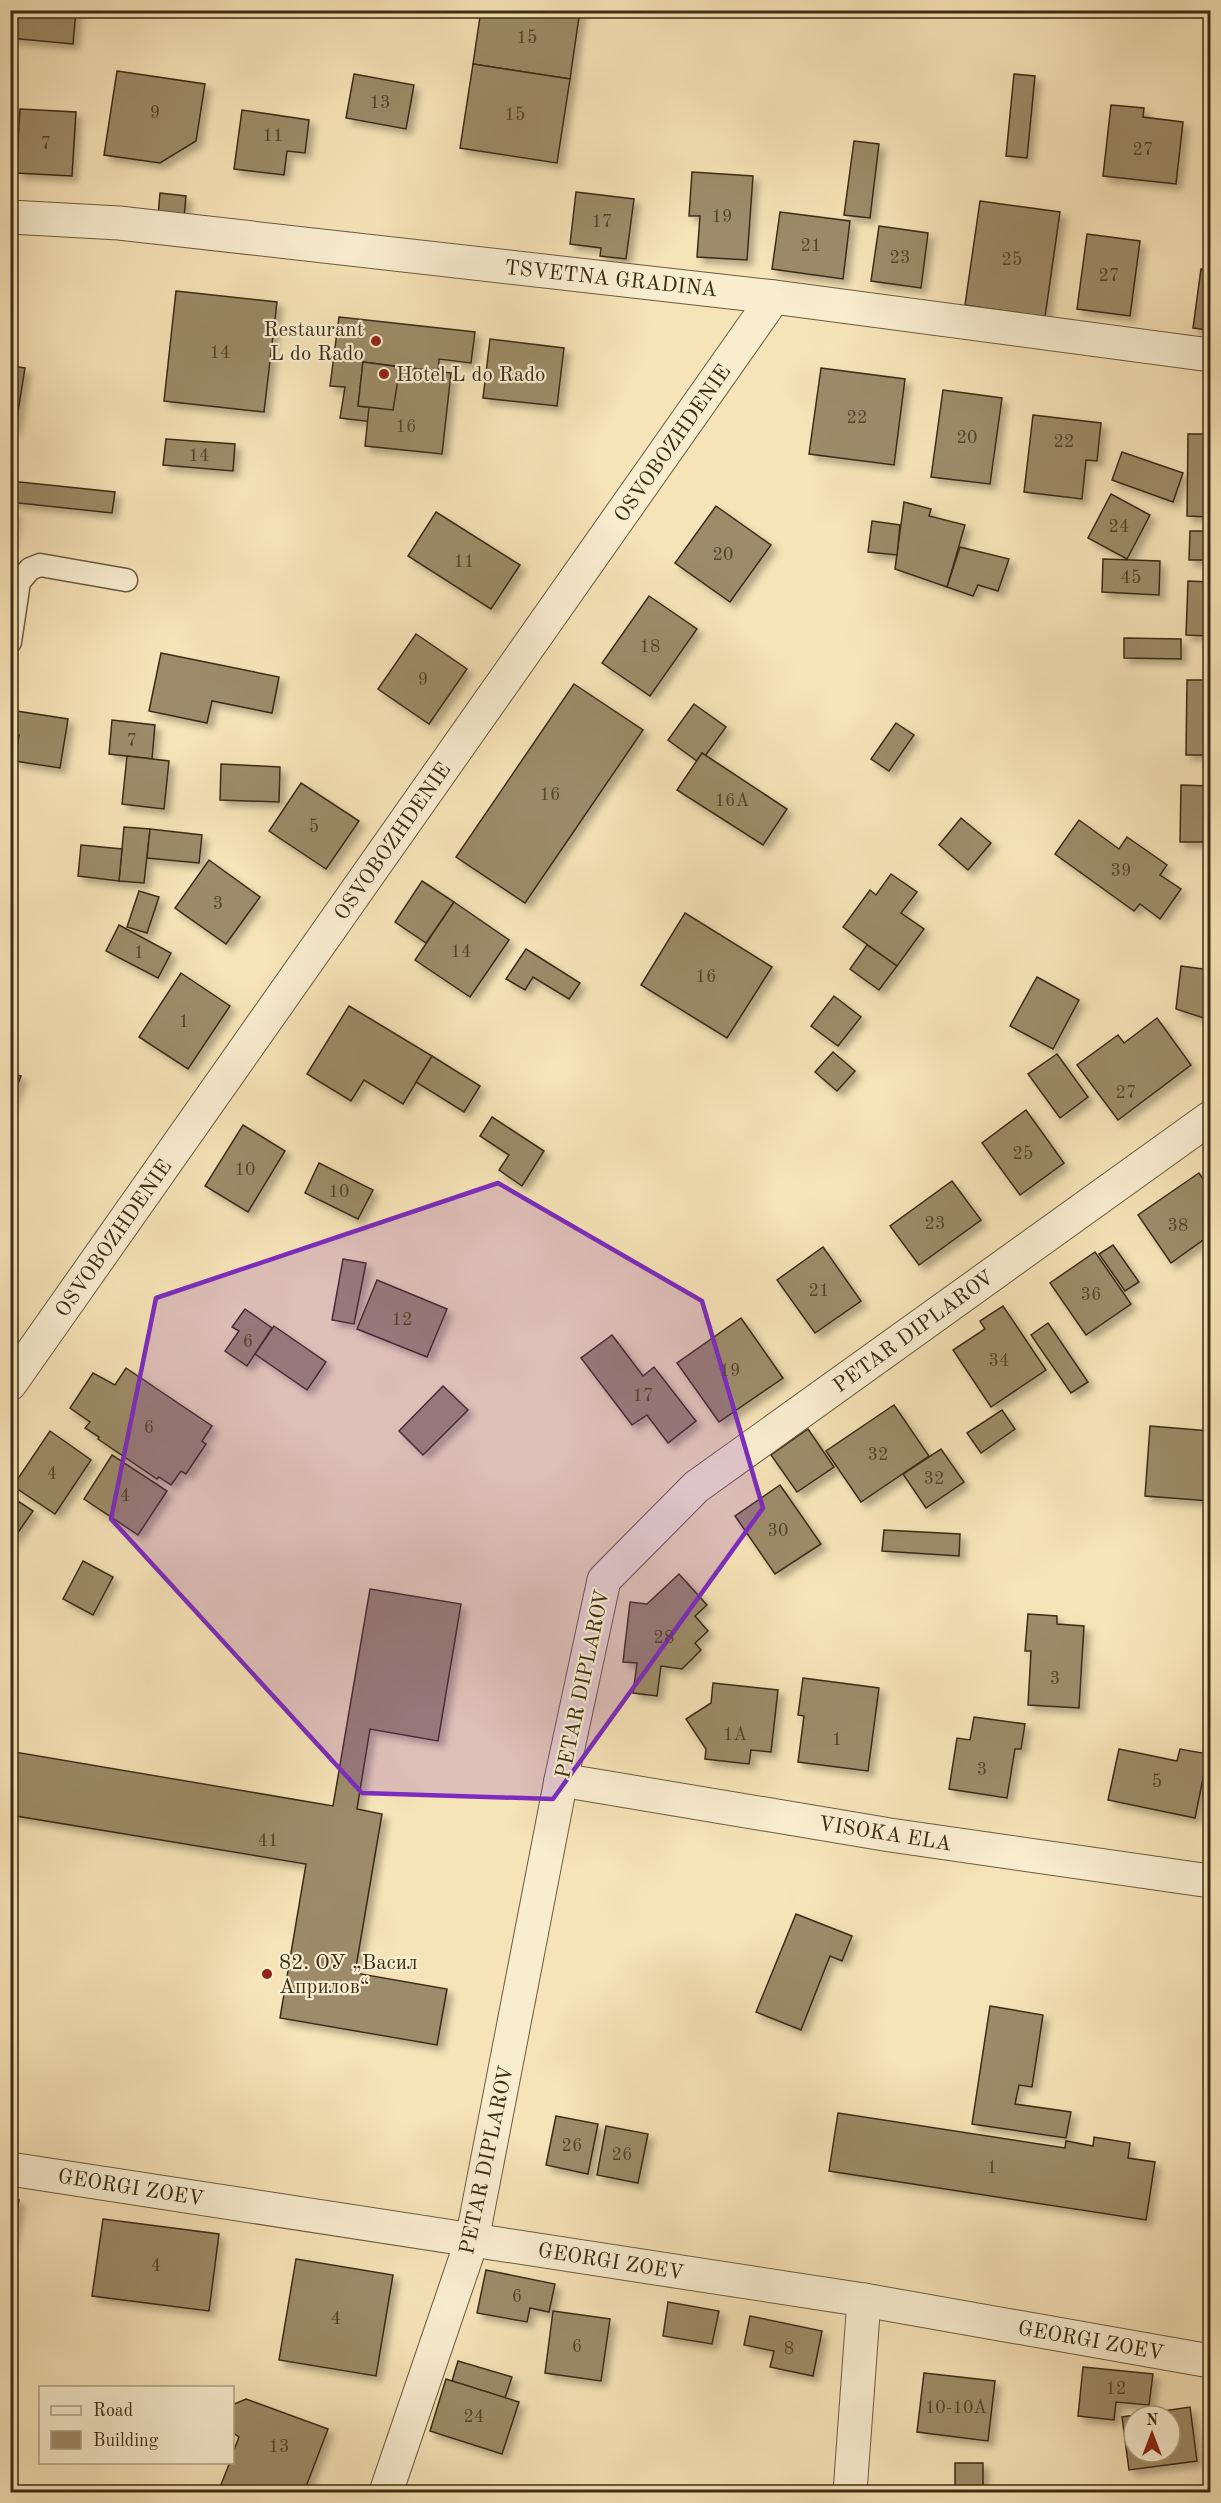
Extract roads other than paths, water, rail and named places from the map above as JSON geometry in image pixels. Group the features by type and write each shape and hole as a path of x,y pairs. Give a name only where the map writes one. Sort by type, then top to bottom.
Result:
{"street":[{"name":"TSVETNA GRADINA","path":"10,217 118,223 774,297 1210,355"},
{"name":"OSVOBOZHDENIE","path":"10,1384 774,297"},
{"name":"PETAR DIPLAROV","path":"386,2493 472,2240 561,1780 604,1580 696,1487 1210,1118"},
{"name":"VISOKA ELA","path":"561,1780 890,1835 1210,1881"},
{"name":"GEORGI ZOEV","path":"10,2169 864,2300 1210,2361"},
{"path":"850,2493 864,2300"}],"lane":[{"path":"10,642 19,582 30,569 40,565 126,580"}],"place":[{"name":"Restaurant L do Rado","path":"376,341"},
{"name":"Hotel L do Rado","path":"384,374"},
{"name":"82. ОУ „Васил Априлов“","path":"267,1974"}]}
